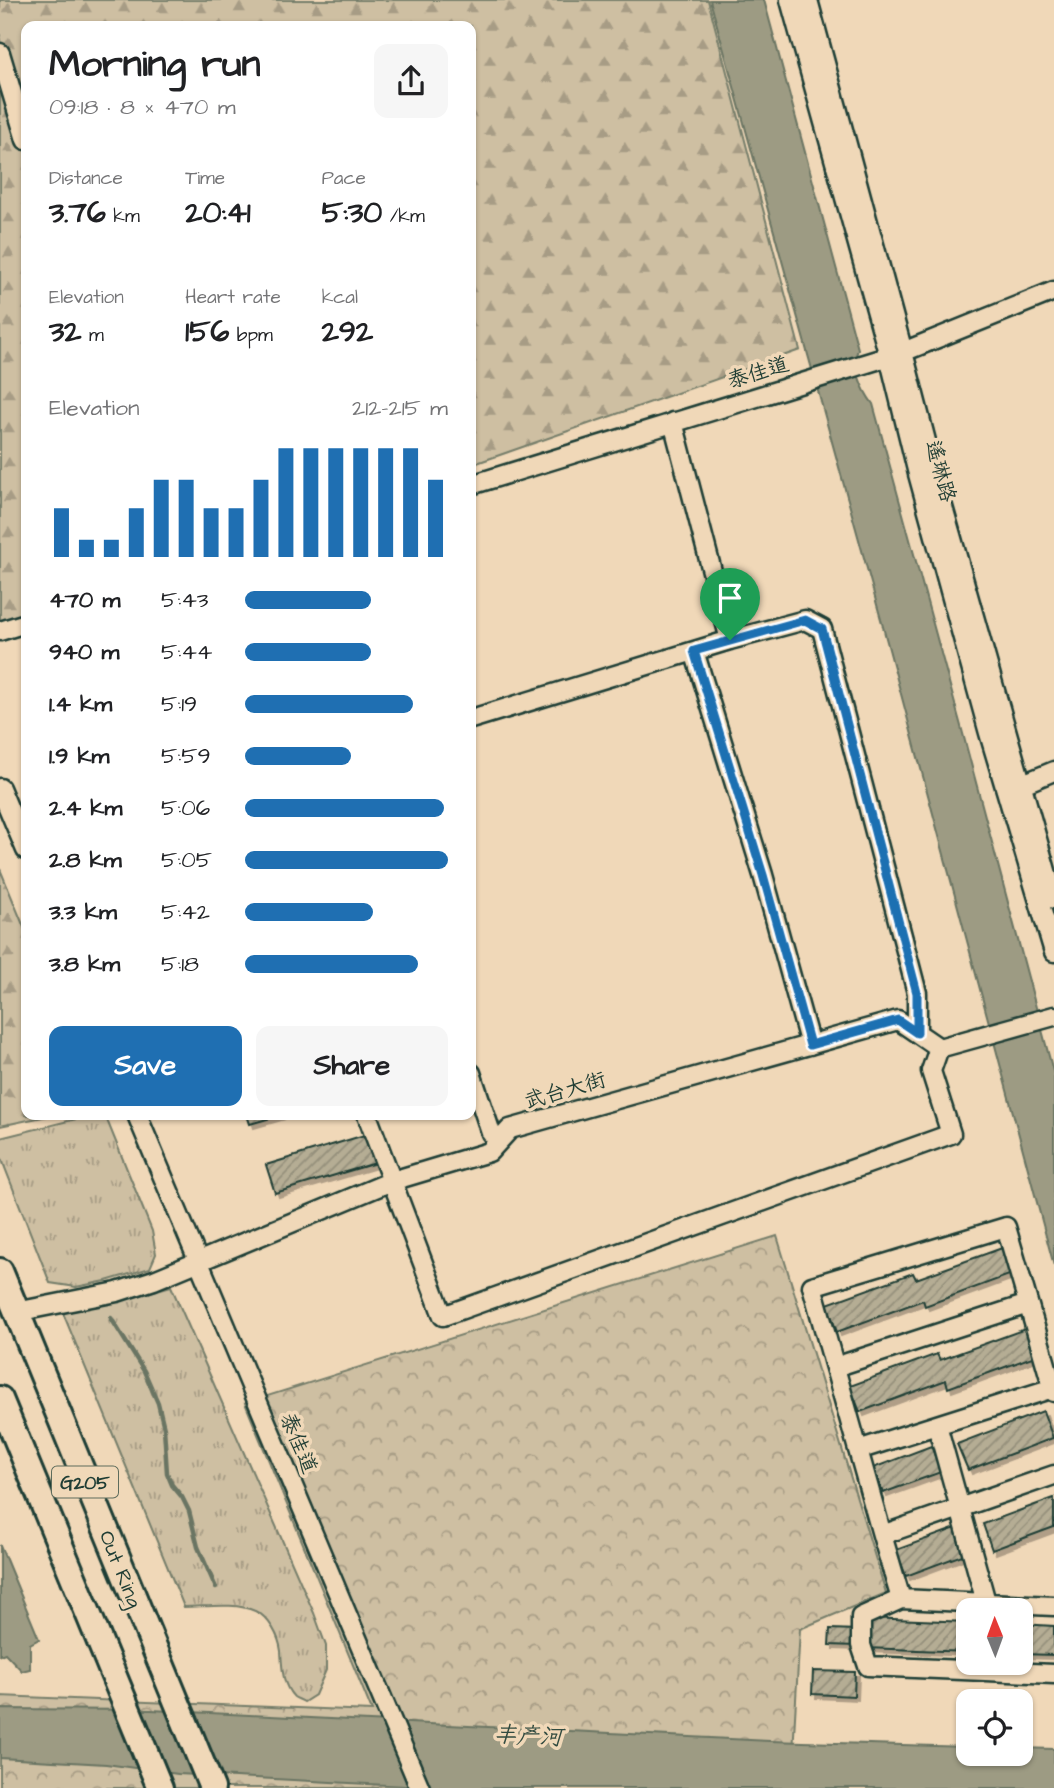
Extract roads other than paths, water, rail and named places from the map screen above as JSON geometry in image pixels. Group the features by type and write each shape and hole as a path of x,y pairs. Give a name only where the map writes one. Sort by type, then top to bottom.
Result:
{"highway":[{"name":"Out Ring","path":"0,1271 211,1787"},
{"name":"G205","path":"0,1399 158,1784"}],"street":[{"name":"遥琳路","path":"790,0 889,356"},
{"name":"遥琳路","path":"808,0 918,474 1014,788 1054,900"},
{"path":"0,53 21,123"},
{"name":"泰佳道","path":"476,483 889,356 1054,291"},
{"path":"673,422 730,640"},
{"path":"476,717 730,640 805,620 822,629 917,993 917,1033"},
{"path":"0,631 21,625"},
{"path":"694,651 763,875 810,1045"},
{"path":"1014,788 1054,771"},
{"path":"0,788 21,838"},
{"name":"遥琳路","path":"1014,788 1054,952"},
{"path":"369,1120 443,1316 951,1134 932,1071 939,1048 1048,1018"},
{"name":"武台大街","path":"16,1312 117,1292 154,1280 392,1181 489,1152 510,1129 898,1020 939,1048"},
{"path":"476,1088 491,1133 499,1140"},
{"name":"泰佳道","path":"139,1120 419,1788"},
{"path":"858,1450 1054,1390 1006,1227 812,1286 881,1535 901,1599"},
{"path":"835,1367 1028,1304"},
{"path":"937,1425 985,1598"},
{"path":"881,1535 1054,1475"},
{"path":"956,1601 901,1599 861,1617 861,1644 868,1666 1054,1674"},
{"path":"1033,1604 1054,1605"}],"water":[{"path":"710,0 764,0 858,349 857,370 865,392 873,404 1054,1075 1054,1266 882,623"},
{"path":"0,1545 39,1639 30,1644 30,1669 22,1671 5,1653 0,1655"},
{"name":"丰产河","path":"0,1709 151,1710 770,1741 956,1747 956,1766 1033,1766 1033,1748 1054,1749 1054,1788 443,1788 178,1774 106,1764 0,1758"}],"waterway":[{"path":"111,1318 144,1371 158,1403 164,1428 167,1473 189,1511 198,1547 216,1588"}]}
